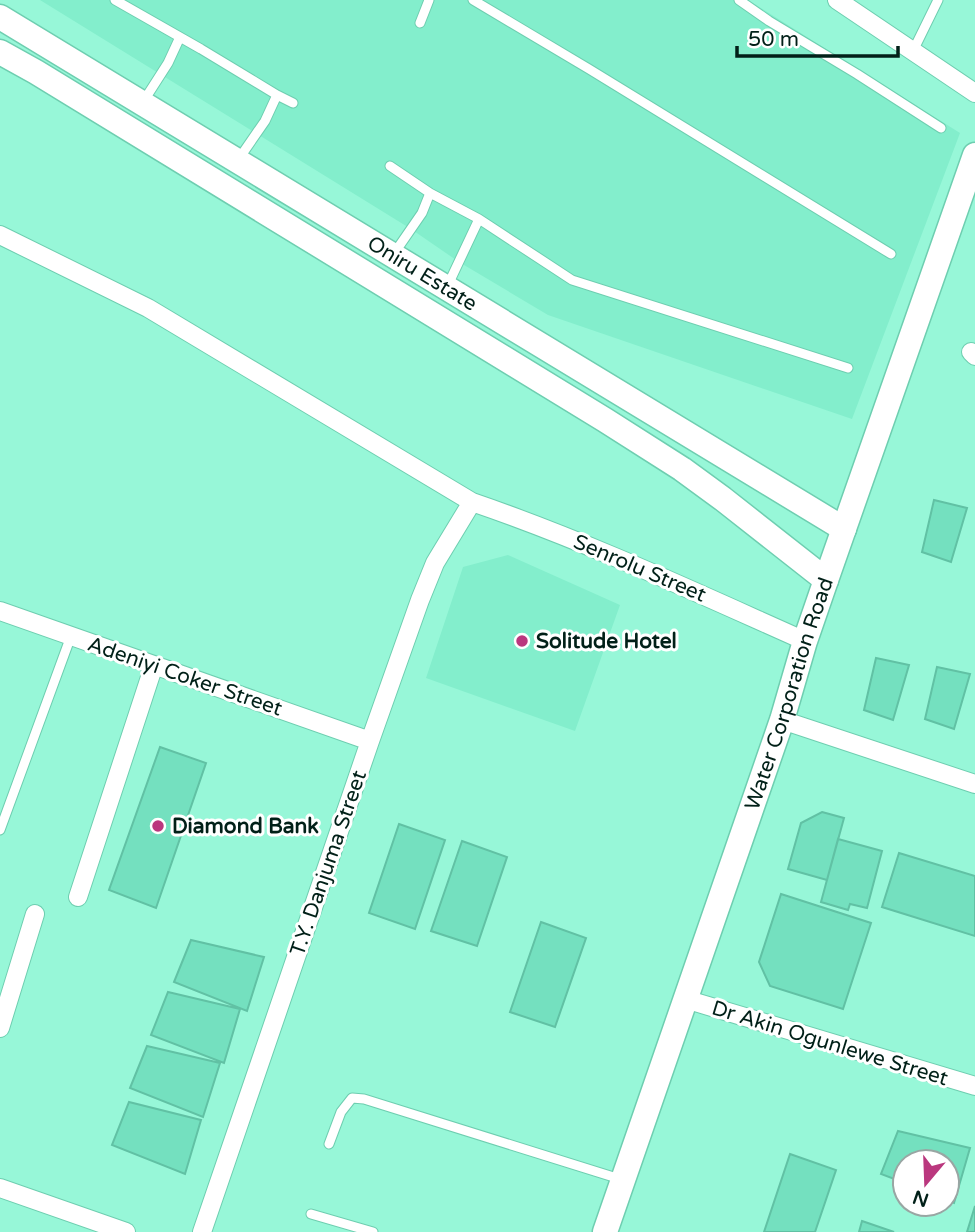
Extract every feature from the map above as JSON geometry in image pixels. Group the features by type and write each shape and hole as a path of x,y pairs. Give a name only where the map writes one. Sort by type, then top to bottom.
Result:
{"street":[{"path":"837,0 975,93"},
{"name":"Oniru Estate","path":"0,17 844,530"},
{"name":"Oniru Estate","path":"0,52 682,469 826,580"},
{"name":"Water Corporation Road","path":"605,1232 782,720 805,641 975,155"},
{"name":"Senrolu Street","path":"0,235 148,309 472,502 617,557 805,641"},
{"name":"T.Y. Danjuma Street","path":"202,1232 420,600 435,563 472,502"},
{"name":"Adeniyi Coker Street","path":"0,611 370,741"},
{"path":"78,897 153,665"},
{"path":"782,720 975,784"},
{"path":"0,1028 36,914"},
{"name":"Dr Akin Ogunlewe Street","path":"685,999 975,1086"},
{"path":"0,1188 126,1232"}],"lane":[{"path":"115,0 293,103"},
{"path":"420,23 429,0"},
{"path":"473,0 891,254"},
{"path":"739,0 941,128"},
{"path":"913,51 938,0"},
{"path":"142,103 168,63 180,37"},
{"path":"237,161 265,121 277,95"},
{"path":"390,166 430,193 479,219 572,280 848,368"},
{"path":"393,256 422,213 430,193"},
{"path":"447,289 479,219"},
{"path":"0,830 71,636"},
{"path":"329,1144 341,1112 352,1098 364,1099 622,1179"},
{"path":"311,1214 373,1232"}],"shaded area":[{"path":"40,0 748,0 960,133 852,419 548,315"},
{"name":"Solitude Hotel","path":"508,555 620,605 575,731 426,678 463,567"}],"building":[{"path":"934,500 967,508 951,562 922,552"},
{"path":"876,658 909,665 893,720 864,710"},
{"path":"937,667 970,674 954,729 925,719"},
{"name":"Diamond Bank","path":"160,747 206,763 156,908 109,890"},
{"path":"822,812 844,818 827,880 788,869 801,823"},
{"path":"399,824 445,840 415,929 369,913"},
{"path":"838,839 882,851 867,908 850,904 848,910 821,902"},
{"path":"462,841 507,857 477,946 431,931"},
{"path":"899,853 975,876 975,936 882,907"},
{"path":"781,894 871,923 843,1009 770,986 759,962"},
{"path":"541,922 586,938 555,1027 510,1012"},
{"path":"191,940 264,957 247,1011 174,982"},
{"path":"168,992 240,1009 224,1063 151,1035"},
{"path":"147,1046 220,1063 203,1117 130,1088"},
{"path":"129,1102 201,1120 185,1174 112,1145"},
{"path":"898,1131 970,1148 961,1179 961,1148 891,1148"},
{"path":"891,1149 891,1178 881,1174"},
{"path":"790,1154 836,1170 815,1232 764,1232"},
{"path":"975,1206 975,1232 967,1232"},
{"path":"862,1221 894,1232 859,1232"}],"place":[{"name":"Solitude Hotel","path":"522,641"},
{"name":"Diamond Bank","path":"158,826"}]}
